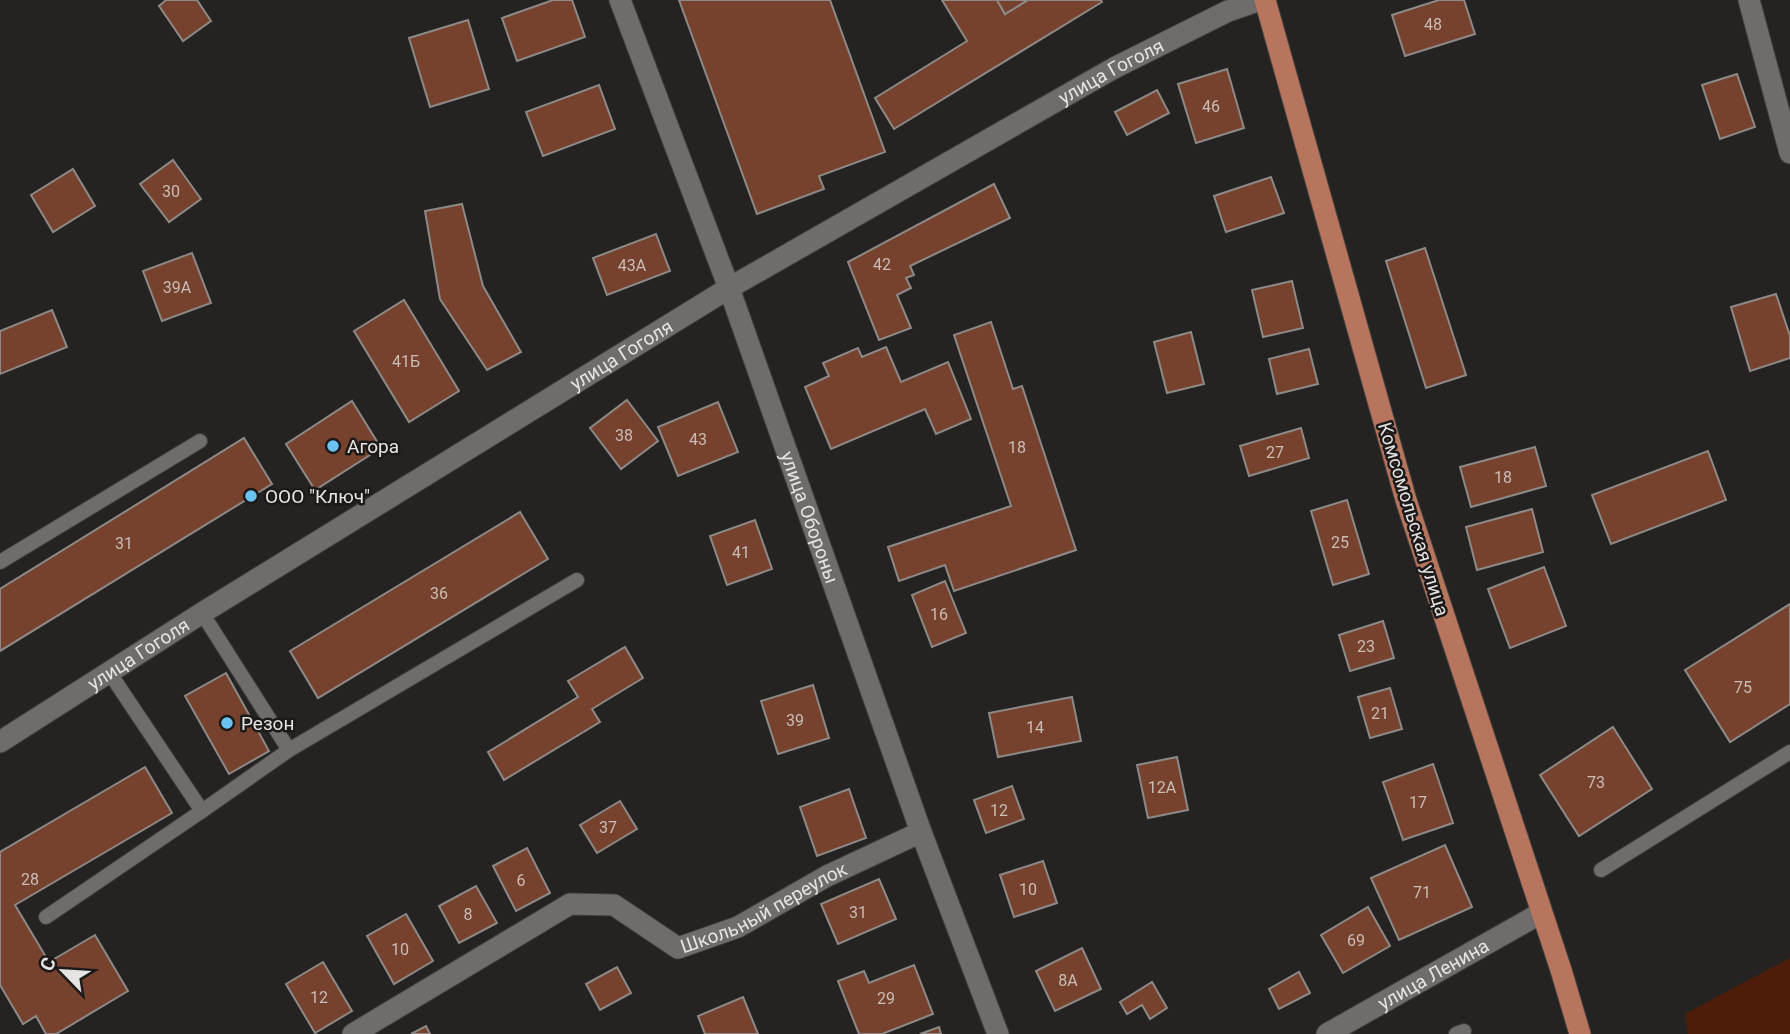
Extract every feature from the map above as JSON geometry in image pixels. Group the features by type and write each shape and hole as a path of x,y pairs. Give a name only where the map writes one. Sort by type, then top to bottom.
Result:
{"main road":[{"name":"Комсомольская улица","path":"1265,0 1406,500 1580,1034"}],"street":[{"name":"улица Обороны","path":"620,0 729,288 921,832 998,1034"},
{"name":"улица Гоголя","path":"0,743 202,613 729,288 1114,68 1228,11 1259,0"},
{"path":"1749,0 1790,153"},
{"name":"Школьный переулок","path":"353,1034 570,904 614,905 678,948 738,927 827,876 921,832"},
{"name":"улица Ленина","path":"1327,1034 1541,913"}],"lane":[{"path":"0,562 200,441"},
{"path":"46,917 289,750 577,580"},
{"path":"202,613 289,750"},
{"path":"109,672 202,811"},
{"path":"1601,870 1790,752"}],"shaded area":[{"path":"1790,958 1790,1034 1688,1034 1685,1014"}],"building":[{"path":"166,0 197,0 211,21 183,41 159,6"},
{"path":"553,0 572,0 585,37 517,61 502,18"},
{"path":"679,0 830,0 885,152 819,176 824,189 757,214"},
{"path":"942,0 997,0 1005,14 1028,0 1102,2 894,129 875,98 967,41"},
{"path":"997,0 1028,0 1005,14"},
{"path":"1439,0 1464,0 1475,34 1405,56 1392,15"},
{"path":"468,20 489,89 430,107 409,38"},
{"path":"1227,69 1244,128 1196,143 1178,84"},
{"path":"1737,74 1755,127 1720,139 1702,85"},
{"path":"599,85 615,129 543,156 526,112"},
{"path":"1157,90 1169,113 1127,135 1115,112"},
{"path":"173,160 201,199 169,222 140,184"},
{"path":"73,169 95,206 53,232 31,195"},
{"path":"1271,177 1284,213 1226,232 1214,196"},
{"path":"994,184 1010,218 910,266 914,275 906,278 911,288 897,295 911,328 879,340 848,262"},
{"path":"462,204 483,286 521,352 487,370 440,299 425,211"},
{"path":"656,234 670,271 607,295 593,258"},
{"path":"1425,248 1466,375 1426,388 1386,261"},
{"path":"192,253 211,303 162,321 143,271"},
{"path":"1292,281 1303,328 1263,337 1252,290"},
{"path":"1776,294 1790,336 1790,358 1750,371 1731,307"},
{"path":"404,300 459,391 409,422 354,331"},
{"path":"52,310 67,347 0,374 0,331"},
{"path":"991,322 1013,389 1022,386 1076,550 954,591 945,565 899,581 888,547 1011,506 954,335"},
{"path":"1191,332 1204,384 1167,393 1154,342"},
{"path":"886,347 901,382 948,362 971,419 936,434 925,409 831,449 805,387 829,376 823,363 858,348 862,357"},
{"path":"1309,349 1318,384 1277,394 1269,359"},
{"path":"627,400 658,441 621,469 590,428"},
{"name":"Агора","path":"352,401 381,448 315,490 286,444"},
{"path":"718,402 738,452 678,476 658,427"},
{"path":"1301,428 1309,458 1249,476 1240,446"},
{"path":"244,438 272,484 0,651 0,589"},
{"path":"1535,447 1546,486 1471,507 1460,467"},
{"path":"1708,451 1726,500 1611,544 1592,495"},
{"path":"1347,500 1369,574 1333,585 1311,511"},
{"path":"1532,509 1543,552 1477,570 1466,527"},
{"path":"520,512 548,559 318,698 290,651"},
{"path":"755,520 772,569 727,585 710,536"},
{"path":"1544,567 1566,626 1510,648 1488,589"},
{"path":"945,581 966,633 932,647 912,595"},
{"path":"1790,604 1790,704 1730,742 1685,670"},
{"path":"1383,621 1394,658 1350,671 1339,635"},
{"path":"625,647 643,678 592,709 600,722 504,780 488,752 578,697 568,681"},
{"name":"Резон","path":"226,673 269,751 229,774 185,696"},
{"path":"813,685 829,738 778,754 761,701"},
{"path":"1390,688 1402,729 1370,738 1358,697"},
{"path":"1072,697 1081,741 998,757 989,713"},
{"path":"1613,727 1652,789 1579,836 1540,775"},
{"path":"1177,757 1188,810 1148,818 1137,765"},
{"path":"1433,764 1453,823 1403,840 1383,782"},
{"path":"145,767 172,813 15,905 49,962 95,935 128,991 56,1034 46,1034 36,1016 23,1024 0,985 0,852"},
{"path":"1012,786 1024,819 986,833 974,800"},
{"path":"849,789 866,838 817,856 800,807"},
{"path":"620,801 637,829 597,853 580,825"},
{"path":"1445,845 1472,907 1399,940 1371,878"},
{"path":"527,848 550,893 516,911 493,866"},
{"path":"1043,861 1057,903 1014,917 1000,875"},
{"path":"879,879 896,919 838,944 821,904"},
{"path":"476,886 497,923 459,943 439,906"},
{"path":"1368,907 1390,946 1343,973 1321,935"},
{"path":"406,914 433,961 394,984 367,936"},
{"path":"1082,948 1101,989 1055,1011 1036,971"},
{"path":"323,962 352,1011 315,1033 286,984"},
{"path":"914,965 933,1014 882,1034 859,1034 838,981 864,971 869,983"},
{"path":"617,967 631,993 600,1010 586,984"},
{"path":"1299,972 1310,993 1279,1009 1269,989"},
{"path":"1152,982 1167,1008 1150,1019 1142,1005 1127,1014 1120,1002"},
{"path":"743,997 758,1034 705,1034 698,1016"},
{"path":"426,1026 430,1034 411,1034"},
{"path":"939,1027 941,1034 920,1034"}],"place":[{"name":"Агора","path":"333,446"},
{"name":"ООО \"Ключ\"","path":"251,496"},
{"name":"Резон","path":"227,723"}]}
